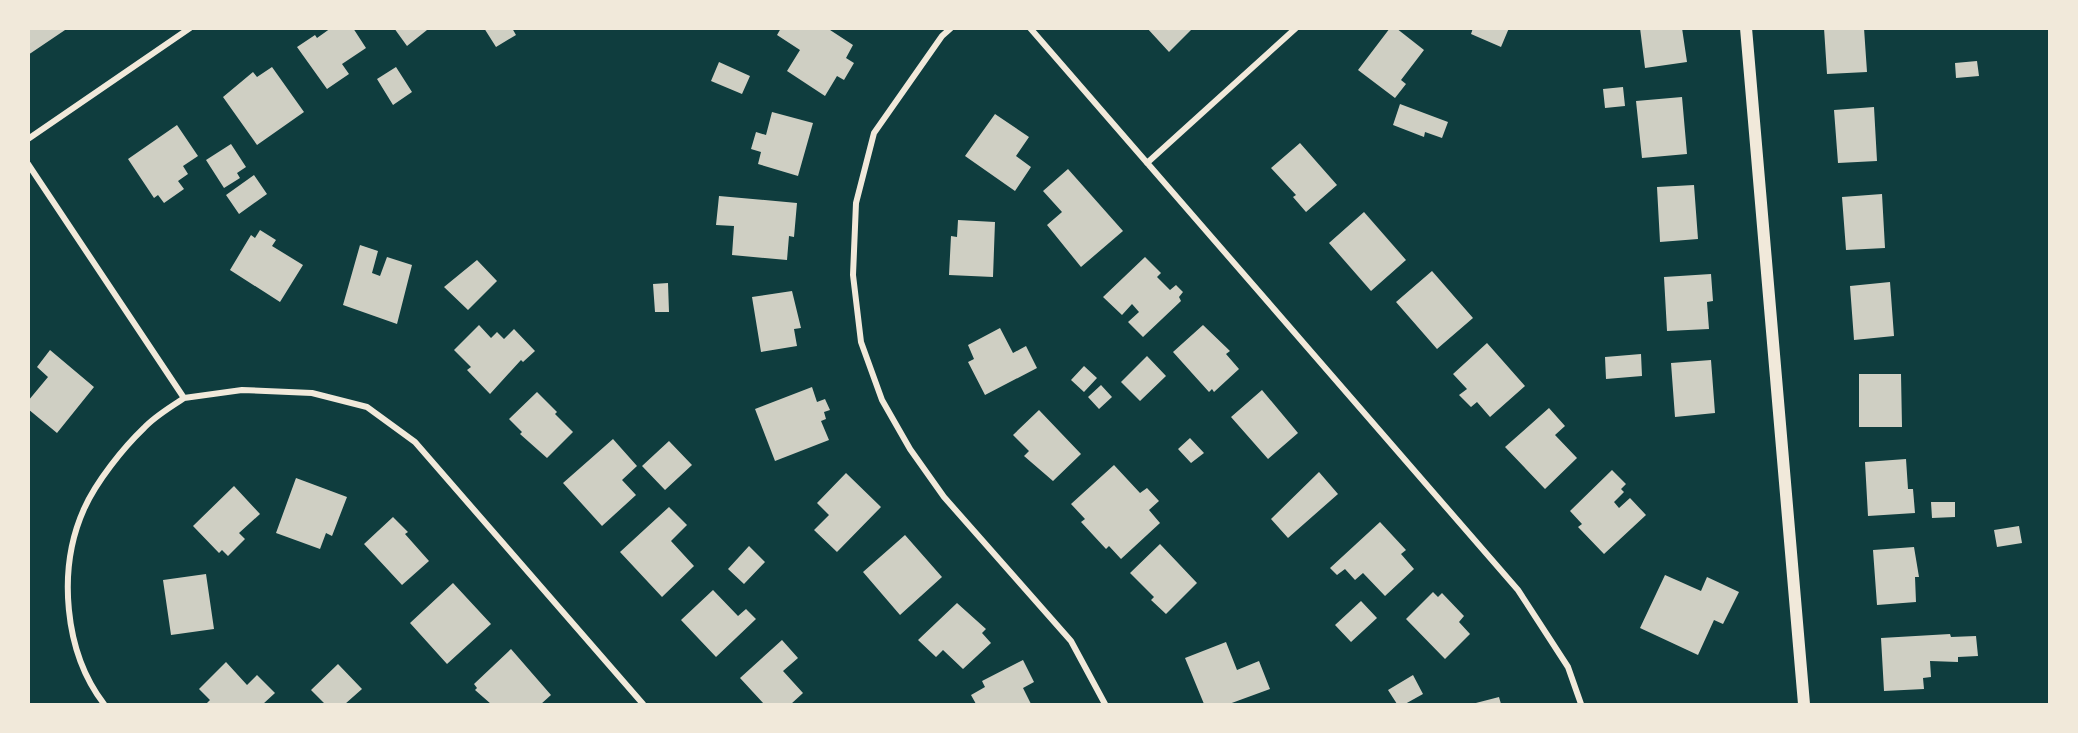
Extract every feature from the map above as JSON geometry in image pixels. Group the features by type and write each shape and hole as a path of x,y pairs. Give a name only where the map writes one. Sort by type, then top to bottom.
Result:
{"main road":[{"path":"1746,28 1804,705"}],"street":[{"path":"28,139 190,28"},
{"path":"951,28 942,36 874,133 856,204 853,275 861,342 882,400 910,449 944,497 1071,641 1105,705"},
{"path":"1030,28 1518,590 1568,667 1581,705"},
{"path":"1147,163 1296,28"},
{"path":"28,164 184,398"},
{"path":"104,705 89,685 69,625 68,567 84,509 115,460 145,426 184,398 242,390 312,393 367,407 415,442 642,705"}],"building":[{"path":"28,28 68,28 28,55"},
{"path":"331,28 353,28 366,48 342,64 349,74 327,89 297,47 315,35 317,38"},
{"path":"394,28 426,28 427,30 407,46"},
{"path":"484,28 512,28 516,35 496,47"},
{"path":"781,28 827,28 853,45 846,58 854,63 844,80 837,76 825,96 787,71 800,50 777,35"},
{"path":"1147,28 1193,28 1169,52"},
{"path":"1390,28 1396,28 1424,50 1401,80 1406,84 1395,98 1358,70"},
{"path":"1473,28 1509,28 1501,47 1471,34"},
{"path":"1640,28 1682,28 1687,62 1645,68"},
{"path":"1824,28 1864,28 1867,72 1827,74"},
{"path":"1977,61 1979,76 1956,78 1955,63"},
{"path":"719,62 750,76 742,94 711,81"},
{"path":"272,67 304,112 257,145 223,97 253,72 257,77"},
{"path":"396,67 412,92 393,105 377,79"},
{"path":"1623,87 1625,106 1605,108 1603,89"},
{"path":"1682,97 1687,154 1642,158 1636,101"},
{"path":"1400,104 1448,122 1442,138 1425,132 1424,137 1393,125"},
{"path":"1874,107 1877,161 1838,163 1834,110"},
{"path":"772,112 813,123 798,176 758,164 761,152 751,149 756,132 766,135"},
{"path":"995,114 1029,137 1016,156 1031,167 1015,191 965,156"},
{"path":"177,125 198,156 183,166 188,174 178,181 184,189 164,203 158,195 154,198 128,159"},
{"path":"1300,143 1337,185 1306,212 1293,197 1296,195 1271,168"},
{"path":"231,144 246,167 237,173 240,178 224,188 206,160"},
{"path":"1068,169 1123,231 1081,267 1047,225 1062,212 1043,191"},
{"path":"254,175 267,194 239,214 226,195"},
{"path":"1694,185 1698,239 1660,242 1657,187"},
{"path":"1882,194 1885,248 1846,250 1842,197"},
{"path":"719,196 797,203 794,237 789,236 787,260 732,255 734,226 716,225"},
{"path":"1364,212 1406,260 1371,291 1329,243"},
{"path":"958,220 995,222 993,277 949,275 951,236 957,237"},
{"path":"260,230 276,240 272,246 303,265 280,302 230,270 251,235 255,238"},
{"path":"360,245 378,251 372,273 380,276 387,257 412,265 397,324 343,305"},
{"path":"1145,257 1161,273 1157,277 1170,290 1176,285 1183,292 1179,297 1181,301 1143,337 1128,322 1139,312 1132,304 1122,315 1103,297"},
{"path":"477,260 497,281 468,310 444,287"},
{"path":"1432,271 1473,318 1437,349 1396,302"},
{"path":"1711,274 1713,301 1707,302 1709,329 1667,331 1664,277"},
{"path":"1890,282 1894,336 1854,340 1850,286"},
{"path":"668,283 669,312 655,312 653,284"},
{"path":"792,291 801,328 794,329 797,346 761,352 752,297"},
{"path":"479,325 491,338 497,332 504,339 514,329 535,351 523,362 521,360 490,394 467,370 471,367 454,350"},
{"path":"1203,325 1230,351 1226,354 1239,369 1214,392 1212,389 1209,392 1173,352"},
{"path":"1000,328 1013,353 1026,346 1037,368 985,395 968,362 974,359 968,345"},
{"path":"1487,343 1525,386 1490,417 1477,402 1471,407 1459,395 1467,389 1453,374"},
{"path":"50,350 94,387 57,433 28,409 28,401 48,377 37,367"},
{"path":"1641,354 1642,376 1606,379 1605,357"},
{"path":"1147,356 1166,376 1140,401 1121,382"},
{"path":"1711,360 1715,413 1675,417 1671,363"},
{"path":"1084,366 1097,378 1084,392 1071,380"},
{"path":"1859,374 1901,374 1902,427 1859,427"},
{"path":"1101,385 1112,397 1099,409 1088,397"},
{"path":"812,387 817,402 825,399 830,410 824,412 826,419 821,421 829,440 775,461 755,409"},
{"path":"1262,390 1298,433 1268,459 1231,417"},
{"path":"537,392 573,432 547,458 520,434 522,432 509,419"},
{"path":"1549,408 1565,426 1555,435 1577,458 1545,489 1505,447"},
{"path":"1039,410 1081,454 1053,481 1024,456 1029,451 1013,435"},
{"path":"1190,438 1204,453 1191,463 1178,449"},
{"path":"613,439 637,466 622,480 636,495 602,526 563,483"},
{"path":"669,441 692,465 665,490 642,466"},
{"path":"1906,459 1908,489 1913,489 1915,513 1868,516 1865,462"},
{"path":"1114,465 1140,493 1147,488 1159,501 1149,510 1160,523 1121,559 1109,546 1106,549 1081,522 1085,519 1071,504"},
{"path":"1612,470 1626,484 1621,489 1624,492 1614,502 1619,508 1630,498 1646,515 1604,554 1578,527 1582,524 1570,511"},
{"path":"1319,472 1338,494 1288,538 1271,519"},
{"path":"846,473 881,507 837,552 814,530 829,515 817,503"},
{"path":"296,478 347,497 332,536 326,533 320,549 276,533"},
{"path":"234,486 260,514 239,533 245,539 228,556 222,550 219,553 193,526"},
{"path":"1931,502 1955,502 1955,517 1932,518"},
{"path":"669,507 687,525 671,541 694,566 662,597 620,552"},
{"path":"393,517 408,532 405,534 429,561 402,585 364,544"},
{"path":"1380,522 1406,550 1401,554 1414,569 1385,596 1363,573 1355,580 1345,569 1337,575 1330,568"},
{"path":"2019,526 2022,543 1997,547 1994,530"},
{"path":"905,535 942,577 900,615 863,572"},
{"path":"1160,544 1197,583 1166,614 1151,600 1154,597 1130,573"},
{"path":"749,546 765,562 744,584 728,569"},
{"path":"1914,547 1919,577 1915,577 1916,602 1877,605 1873,550"},
{"path":"206,574 214,629 171,635 163,580"},
{"path":"1665,575 1701,591 1707,577 1739,592 1723,624 1714,620 1698,655 1640,628"},
{"path":"453,583 491,624 447,664 410,623"},
{"path":"713,590 738,616 746,609 756,619 716,657 681,620"},
{"path":"1433,592 1438,597 1442,593 1464,616 1459,622 1470,634 1445,659 1406,619"},
{"path":"1361,601 1377,618 1351,642 1335,625"},
{"path":"957,603 986,629 982,633 991,643 963,669 943,650 936,657 918,640"},
{"path":"1950,634 1951,637 1976,636 1978,656 1958,657 1958,662 1930,661 1931,677 1923,678 1924,689 1884,691 1881,638"},
{"path":"782,640 798,658 783,671 803,693 791,704 764,704 740,678"},
{"path":"1226,642 1237,670 1259,661 1270,689 1229,704 1204,704 1185,658"},
{"path":"511,649 551,695 541,704 491,704 475,690 477,688 474,684"},
{"path":"1023,660 1034,682 1023,688 1031,704 976,704 971,695 985,687 982,681"},
{"path":"226,662 247,685 257,675 275,693 263,704 206,704 210,700 199,689"},
{"path":"338,664 362,689 345,704 325,704 311,690"},
{"path":"1413,675 1423,694 1405,704 1397,704 1388,690"},
{"path":"1499,697 1501,704 1472,704"}]}
